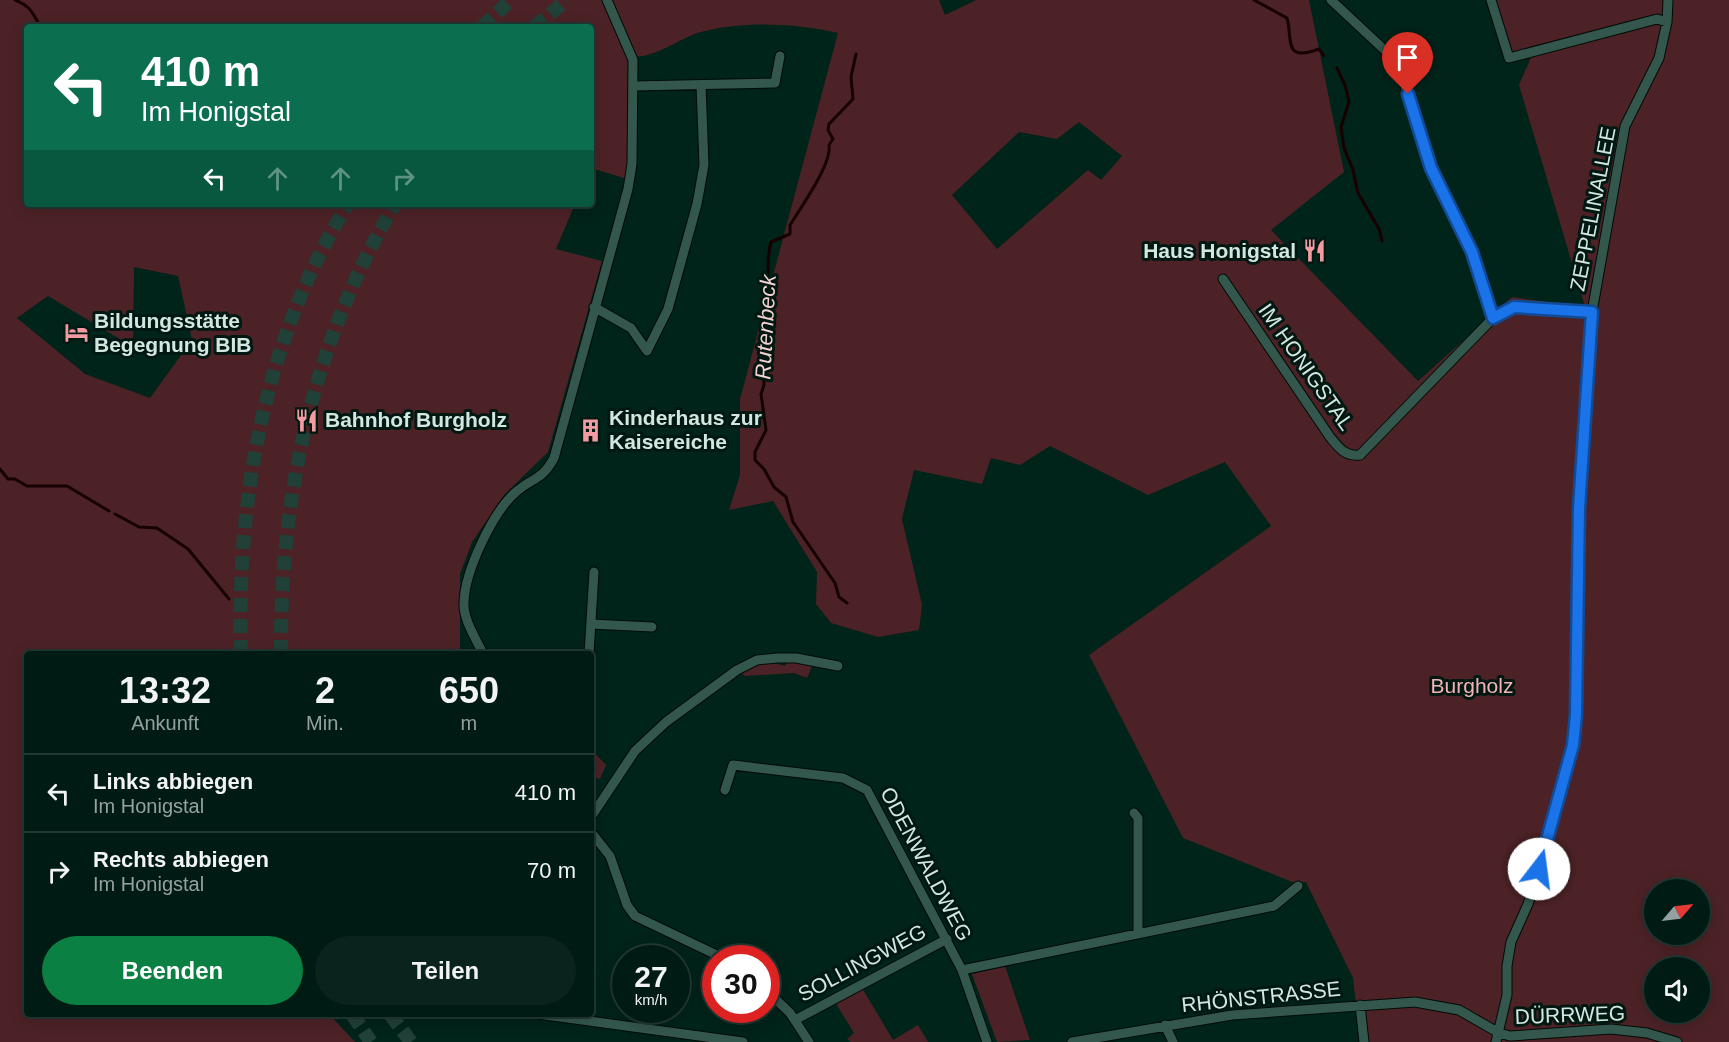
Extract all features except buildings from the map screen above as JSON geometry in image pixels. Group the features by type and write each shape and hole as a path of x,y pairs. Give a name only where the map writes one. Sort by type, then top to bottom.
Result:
{"street":[{"path":"482,651 467,621 464,603 469,578 485,540 506,504 518,490 544,476 554,458 628,189 632,164 633,60 607,0"},
{"path":"1331,0 1391,56 1402,76 1431,168 1472,252 1493,318"},
{"path":"1491,0 1509,58 1657,19 1667,22"},
{"name":"ZEPPELINALLEE","path":"1498,1038 1507,995 1507,966 1511,942 1536,878 1573,745 1578,684 1579,508 1592,312 1625,126 1659,58 1667,22 1668,0"},
{"path":"633,86 775,83 780,56"},
{"path":"594,307 631,328 648,351 668,309 697,204 704,165 701,85"},
{"name":"IM HONIGSTAL","path":"1223,279 1330,436 1342,451 1353,456 1360,455 1493,318 1514,307 1592,312"},
{"path":"589,651 594,573"},
{"path":"591,624 652,627"},
{"path":"594,812 634,751 666,722 737,670 757,660 777,658 796,658 838,666"},
{"name":"ODENWALDWEG","path":"725,790 733,765 824,775 859,783 867,790 962,970 987,1042"},
{"path":"1134,813 1138,818 1138,933"},
{"path":"594,836 610,856 627,905 635,916 702,948"},
{"path":"962,970 1274,906 1298,886"},
{"name":"SOLLINGWEG","path":"795,1020 947,939"},
{"name":"RHÖNSTRASSE","path":"1072,1042 1232,1015 1415,1002 1459,1010 1498,1038"},
{"path":"780,1004 795,1020 804,1040"},
{"name":"RHÖNSTRASSE","path":"1360,1005 1364,1042"},
{"path":"560,1017 742,1042"},
{"name":"RHÖNSTRASSE","path":"1165,1025 1173,1042"},
{"name":"DÜRRWEG","path":"1498,1038 1611,1029 1647,1033 1677,1042"}],"green space":[{"name":"Burgholz","path":"0,0 939,0 945,15 976,0 1309,0 1344,172 1271,230 1418,381 1512,297 1585,307 1519,85 1532,55 1508,61 1488,0 1729,0 1729,1042 1360,1042 1353,978 1306,882 1295,883 1183,838 1089,655 1271,526 1225,462 1148,495 1050,446 1020,465 991,458 982,484 914,470 902,519 922,605 919,630 878,637 831,623 816,604 817,572 773,501 729,510 740,475 740,399 838,33 786,25 735,26 701,32 646,55 628,56 627,179 594,169 594,24 24,24 24,207 574,207 556,249 602,261 548,452 504,495 472,542 460,574 460,651 24,651 24,1017 332,1017 355,1042 0,1042","holes":["1079,122 1122,156 1101,180 1088,170 997,249 952,195 1019,132 1057,139","134,267 178,276 192,340 150,398 85,374 17,318 48,296 133,347"]},
{"path":"788,660 812,666 807,678 794,673 745,676 741,673 767,661 785,666"},
{"path":"594,752 606,765 600,779 594,777"},
{"path":"1005,966 1030,1040 997,1042 972,974"},
{"path":"862,988 893,1040 918,1025 928,1042 851,1042 847,1039 854,1033 835,1002"}],"waterway":[{"path":"15,0 28,7 39,24"},
{"path":"1254,0 1287,18 1291,46 1294,51 1307,53 1319,49 1324,56"},
{"name":"Rutenbeck","path":"847,603 839,597 835,583 793,522 786,497 774,487 764,469 755,460 755,452 766,430 761,394 764,385 763,346 766,343 763,339 764,309 768,293 769,248 771,242 790,234 790,225 808,198 826,163 829,145 833,139 828,130 829,124 853,99 851,77 856,54"},
{"path":"1337,68 1345,85 1349,102 1341,127 1344,148 1353,170 1358,193 1379,229 1382,241"},
{"path":"0,469 8,479 15,479 27,486 67,486 109,511"},
{"path":"115,514 139,527 157,528 188,549 229,599"}],"tunnel":[{"path":"485,24 511,0"},
{"path":"538,24 567,0"},
{"path":"241,651 244,537 251,479 262,421 276,364 296,309 319,255 346,207"},
{"path":"281,651 282,594 287,536 295,478 307,421 342,310 393,207"},
{"path":"354,1017 371,1042"},
{"path":"392,1017 411,1042"}],"place":[{"name":"Haus Honigstal","path":"1314,251"},
{"name":"Bildungsstätte Begegnung BIB","path":"76,333"},
{"name":"Bahnhof Burgholz","path":"307,420"},
{"name":"Kinderhaus zur Kaisereiche","path":"591,430"}],"route":[{"path":"1408,94 1431,168 1472,252 1493,318 1514,307 1530,306 1592,312 1585,384 1579,508 1576,715 1573,745 1539,869"}]}
